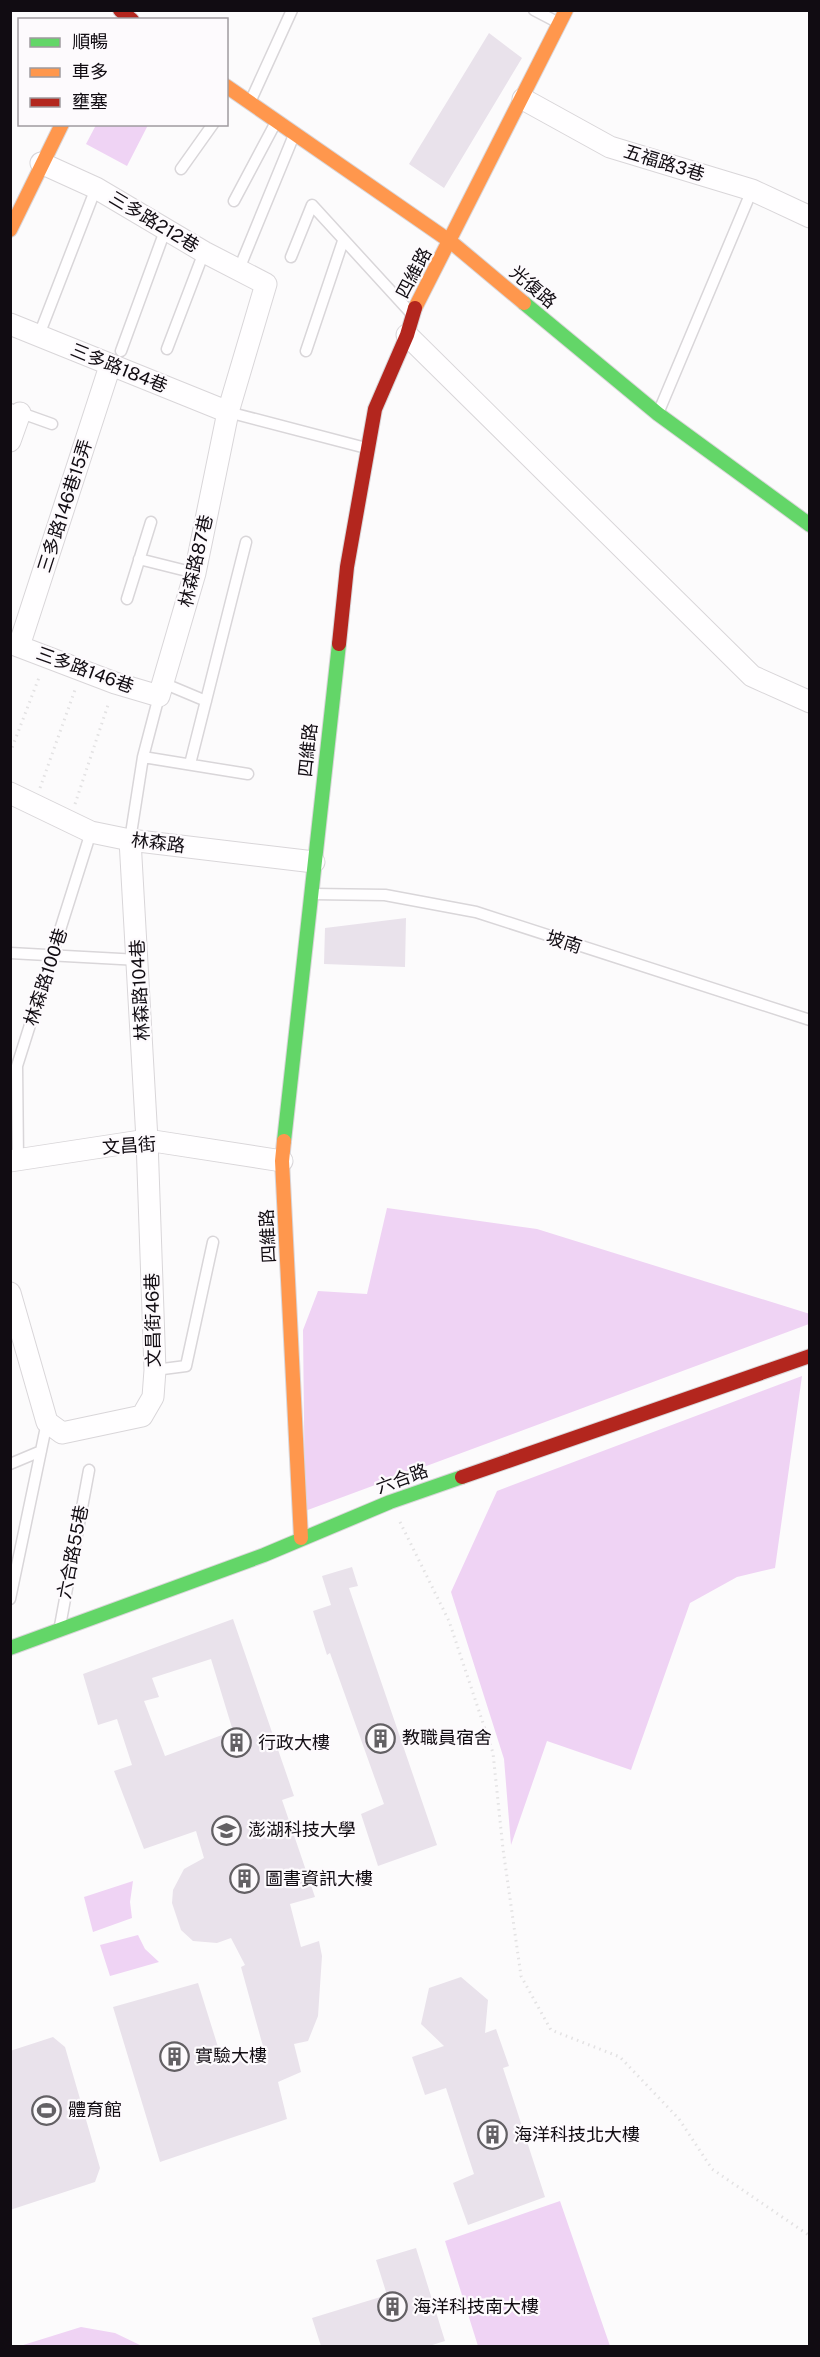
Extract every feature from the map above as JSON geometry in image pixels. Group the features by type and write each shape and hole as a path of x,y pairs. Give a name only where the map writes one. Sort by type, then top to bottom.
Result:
{"street":[{"name":"四維路","path":"301,1538 282,1161 347,567 366,448 375,409 407,335 412,314 524,99 563,17"},
{"name":"光復路","path":"231,89 296,132 451,242 658,414 810,525"},
{"name":"五福路3巷","path":"524,99 610,147 752,190 810,217"},
{"path":"10,230 17,200 61,126"},
{"name":"三多路212巷","path":"41,163 96,188 204,252 266,284"},
{"name":"林森路87巷","path":"161,689 195,573 228,412 266,284"},
{"name":"三多路184巷","path":"10,324 116,358 228,412"},
{"path":"407,335 752,676 810,702"},
{"name":"三多路146巷15弄","path":"15,645 116,358"},
{"path":"10,441 15,411"},
{"name":"三多路146巷","path":"15,645 116,683 161,689"},
{"name":"林森路","path":"10,793 91,832 130,840 314,862"},
{"name":"林森路104巷","path":"130,840 139,960 147,1140"},
{"name":"文昌街","path":"14,1161 147,1140 282,1161"},
{"name":"文昌街46巷","path":"55,1428 142,1416 153,1397 155,1370 147,1140"},
{"path":"10,1293 55,1428"},
{"name":"六合路","path":"10,1648 58,1633 264,1555 390,1502 810,1356"}],"lane":[{"path":"250,102 292,10"},
{"path":"534,10 563,17"},
{"path":"234,201 277,119"},
{"path":"181,169 212,126"},
{"path":"239,269 296,132"},
{"path":"39,335 96,188"},
{"path":"658,414 752,190"},
{"path":"291,256 312,205 342,241 412,314"},
{"path":"116,358 166,228"},
{"path":"306,351 342,241"},
{"path":"167,349 204,252"},
{"path":"15,411 52,424"},
{"path":"228,412 366,448"},
{"path":"127,599 151,522"},
{"path":"190,764 246,542"},
{"path":"139,559 195,573"},
{"path":"161,689 206,701"},
{"name":"林森路87巷","path":"130,840 143,757 161,689"},
{"path":"143,757 248,774"},
{"name":"林森路100巷","path":"14,1161 17,1066 91,832"},
{"name":"坡南","path":"312,894 385,895 477,912 810,1020"},
{"path":"10,953 139,960"},
{"path":"155,1370 186,1366 213,1242"},
{"path":"10,1599 42,1451 55,1428"},
{"path":"10,1464 42,1451"},
{"name":"六合路55巷","path":"58,1633 89,1470"}],"path":[{"path":"10,753 47,656"},
{"path":"33,805 82,671"},
{"path":"70,822 116,683"},
{"path":"390,1502 449,1622 493,1753 503,1849 521,1976 551,2030 620,2057 679,2119 712,2169 810,2236"}],"shaded area":[{"path":"95,126 147,126 127,166 86,144"},
{"path":"387,1208 537,1229 810,1314 809,1324 305,1511 303,1330 318,1291 367,1294"},
{"path":"802,1376 775,1568 737,1577 690,1603 631,1770 547,1741 511,1845 504,1759 451,1592 497,1491"},
{"path":"133,1881 130,1902 132,1918 93,1932 84,1897"},
{"path":"138,1935 145,1949 159,1962 110,1976 100,1945"},
{"path":"560,2201 610,2346 478,2346 445,2241"},
{"path":"81,2327 115,2333 142,2346 20,2346"}],"building":[{"path":"489,33 522,58 444,188 409,164"},
{"path":"406,918 405,967 324,964 325,928"},
{"name":"教職員宿舍","path":"352,1567 358,1586 349,1588 437,1845 378,1866 361,1814 384,1804 330,1653 327,1655 313,1611 331,1605 322,1576"},
{"path":"233,1619 294,1796 282,1800 315,1897 290,1904 301,1947 319,1941 322,1956 318,2016 308,2041 294,2044 301,2072 278,2082 287,2119 160,2162 113,2007 198,1983 223,2063 264,2050 241,1967 245,1965 231,1938 217,1943 193,1941 181,1930 172,1903 173,1890 184,1869 204,1858 196,1831 144,1849 114,1771 132,1765 117,1719 98,1725 83,1674","holes":["211,1659 233,1731 165,1756 144,1701 159,1697 152,1678"]},
{"name":"海洋科技北大樓","path":"461,1977 488,2000 485,2033 496,2029 509,2066 503,2068 545,2197 468,2225 453,2183 474,2174 446,2088 425,2095 412,2057 444,2046 421,2024 429,1988"},
{"name":"體育館","path":"53,2037 65,2047 100,2168 95,2182 10,2210 10,2051"},
{"name":"海洋科技南大樓","path":"416,2248 445,2341 429,2346 321,2346 312,2318 387,2295 376,2260"}],"traffic: fast":[{"path":"524,303 658,414 810,525"},
{"path":"284,1141 339,644"},
{"path":"10,1648 264,1555 390,1502 462,1477"}],"traffic: slow":[{"path":"415,308 566,10"},
{"path":"228,87 451,242 524,303"},
{"path":"10,230 61,126"},
{"path":"284,1141 282,1161 301,1538"}],"traffic: jam":[{"path":"120,10 130,18"},
{"path":"339,644 347,567 375,409 407,335 415,308"},
{"path":"462,1477 810,1356"}],"place":[{"name":"教職員宿舍","path":"381,1738"},
{"name":"行政大樓","path":"237,1743"},
{"name":"澎湖科技大學","path":"227,1830"},
{"name":"圖書資訊大樓","path":"244,1879"},
{"name":"實驗大樓","path":"174,2056"},
{"name":"體育館","path":"47,2110"},
{"name":"海洋科技北大樓","path":"493,2135"},
{"name":"海洋科技南大樓","path":"392,2307"}]}
